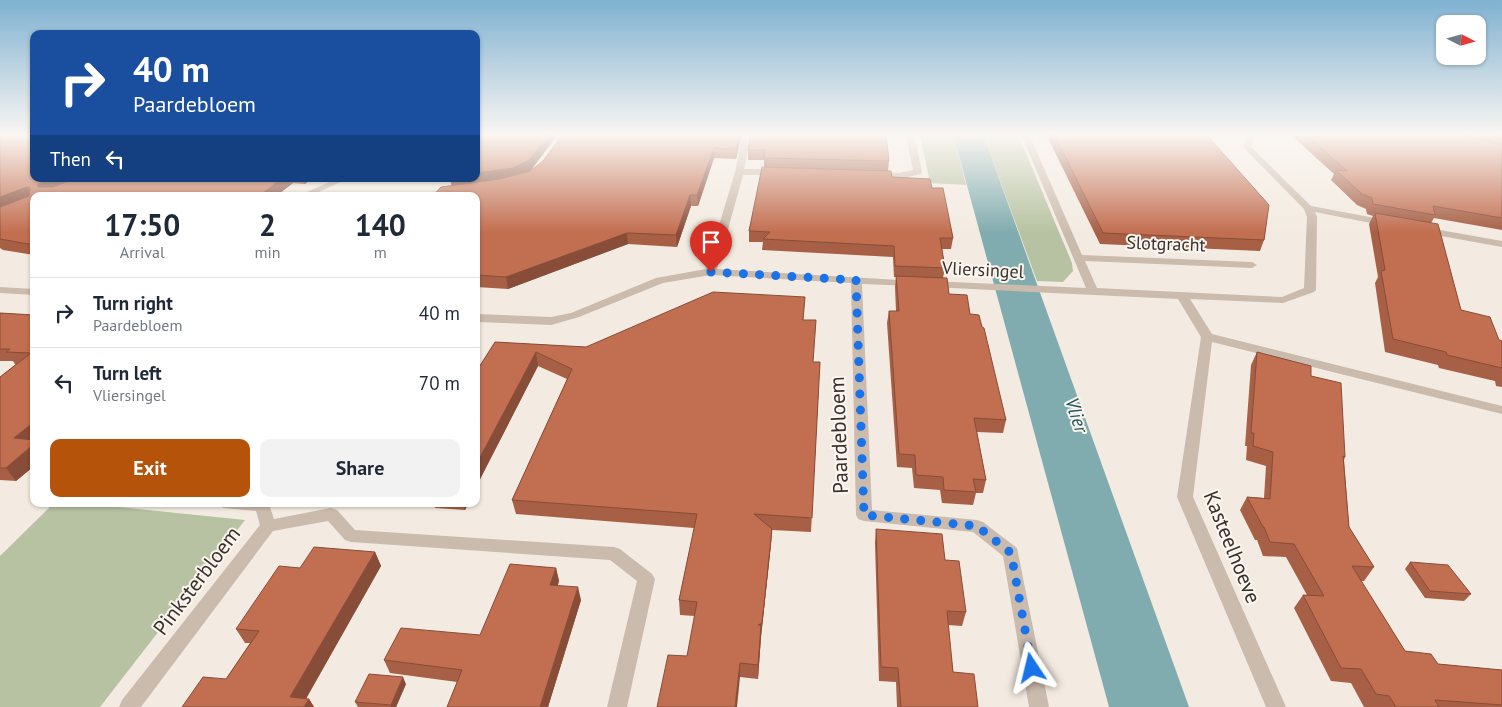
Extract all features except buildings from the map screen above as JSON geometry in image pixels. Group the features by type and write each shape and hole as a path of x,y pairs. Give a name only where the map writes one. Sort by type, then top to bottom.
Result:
{"street":[{"path":"711,272 740,167"},
{"path":"869,175 899,176 918,172 917,167"},
{"path":"1039,167 1093,292"},
{"path":"1267,167 1308,208 1395,224"},
{"path":"739,172 789,173"},
{"path":"312,192 336,182"},
{"path":"451,192 462,190"},
{"name":"Vliersingel","path":"480,318 551,321 575,315 660,280 711,272 993,288 1283,300 1310,290 1312,217 1308,208"},
{"path":"1415,228 1502,244"},
{"name":"Slotgracht","path":"1078,258 1252,265"},
{"name":"Paardebloem","path":"856,280 864,515 977,526 1011,553 1040,707"},
{"path":"0,290 30,292"},
{"path":"1182,296 1207,337 1502,410"},
{"name":"Kasteelhoeve","path":"1207,337 1185,497 1276,707"},
{"name":"Pinksterbloem","path":"129,707 268,526 262,507"},
{"path":"268,526 334,509 352,536 614,554 646,579 617,707"}],"green space":[{"path":"927,167 961,167 966,185 930,183"},
{"path":"995,167 1032,167 1072,263 1073,271 1063,282 1037,281"},
{"path":"50,507 118,507 245,520 100,707 0,707 0,556"}],"water":[{"name":"Vlier","path":"962,167 995,167 1189,707 1109,707"}],"route":[{"path":"711,272 856,280 864,515 977,526 1011,553 1032,668"}]}
